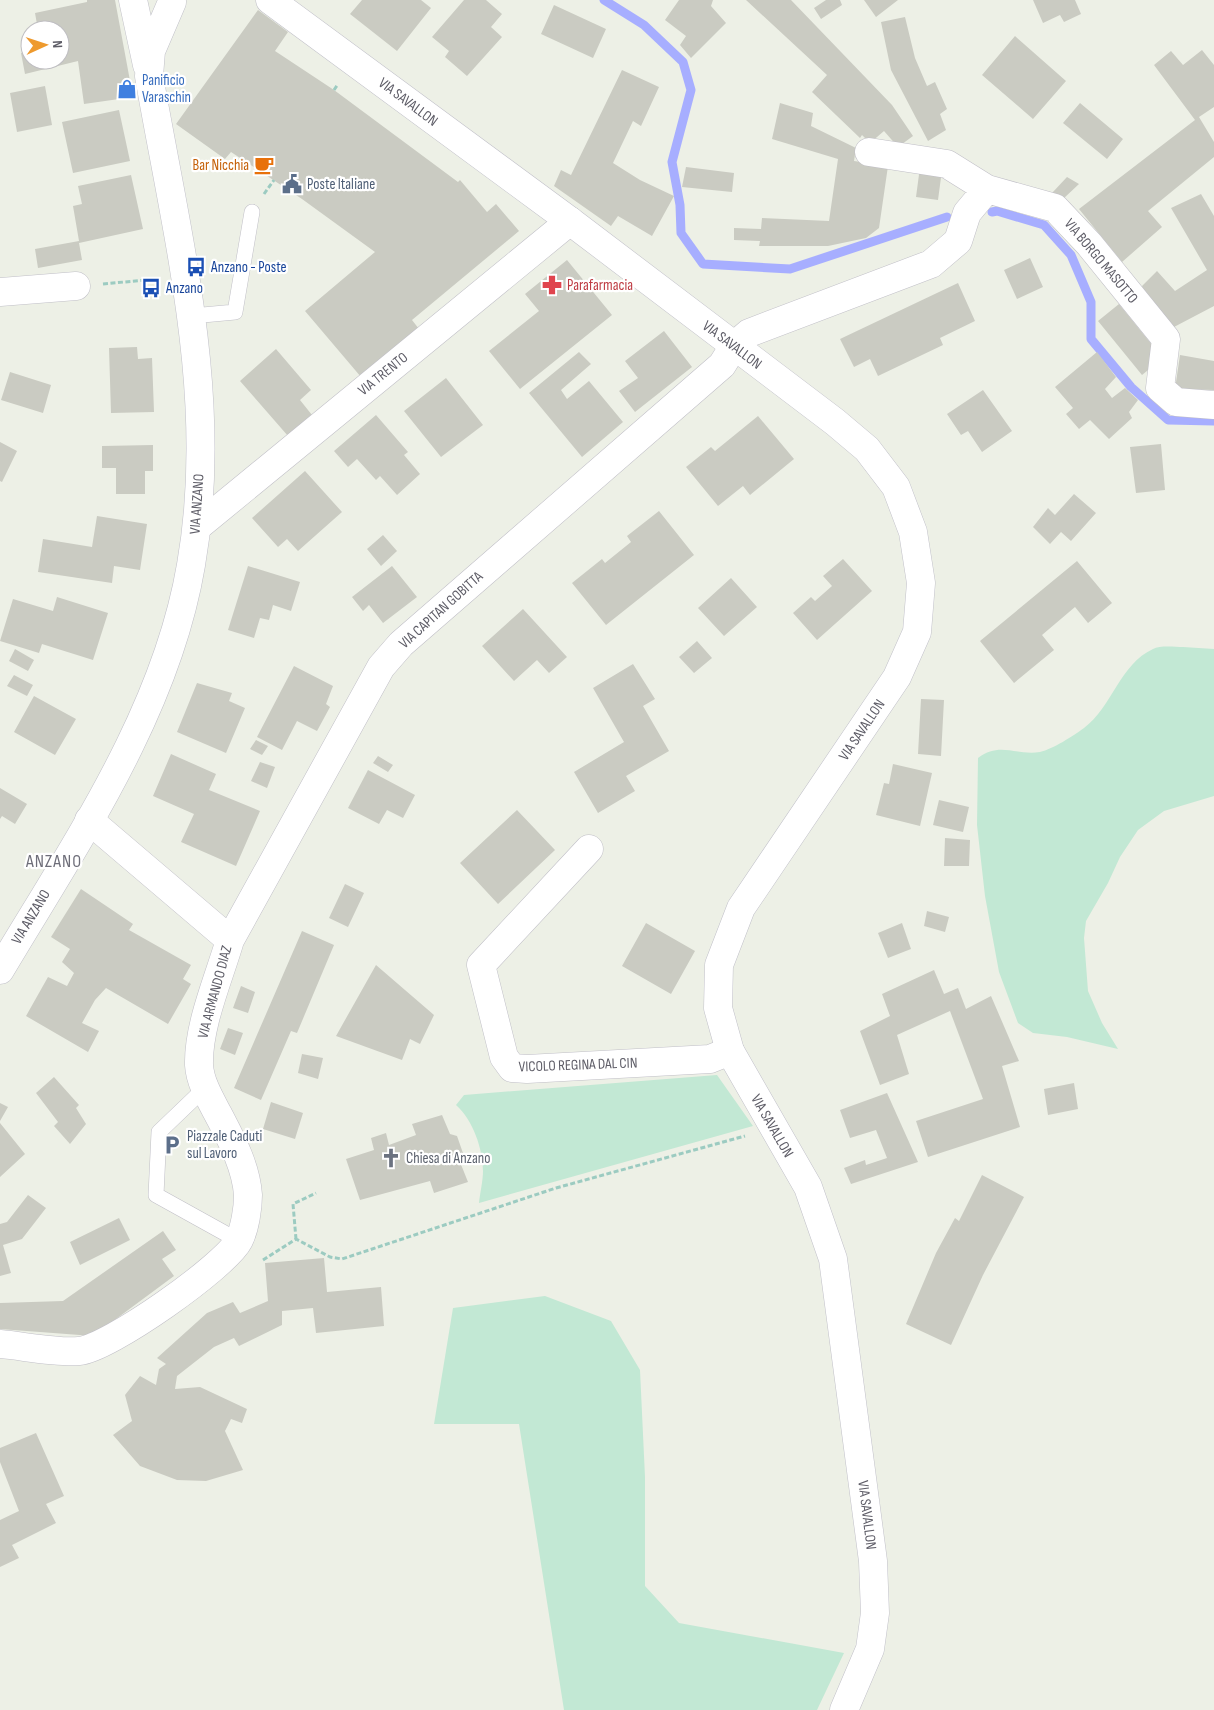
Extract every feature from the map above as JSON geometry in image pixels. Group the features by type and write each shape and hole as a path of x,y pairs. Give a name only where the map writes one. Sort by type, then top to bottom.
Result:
{"street":[{"path":"133,0 149,76"},
{"name":"VIA ANZANO","path":"139,0 151,5 173,1"},
{"name":"VIA SAVALLON","path":"270,0 570,221 867,449 896,487 913,532 921,583 917,632 897,677 738,916 719,965 718,1008 730,1051 808,1187 833,1259 870,1541 875,1613 870,1649 844,1710"},
{"name":"VIA ANZANO","path":"0,970 120,764 157,681 181,607 191,566 196,527 201,451 200,407 192,316 149,76 151,51 173,1"},
{"path":"734,346 749,333 931,264 958,241 967,213 987,189 947,164 869,152"},
{"name":"VIA BORGO MASOTTO","path":"987,189 1056,208 1089,244 1166,339 1160,388 1176,402 1214,405"},
{"name":"VIA TRENTO","path":"196,527 570,221"},
{"path":"0,292 76,286"},
{"name":"VIA CAPITAN GOBITTA","path":"230,940 381,667 401,644 722,364 734,346"},
{"name":"VIA ARMANDO DIAZ","path":"0,1344 80,1351 96,1346 128,1329 219,1264 239,1241 244,1226 248,1196 240,1159 204,1088 199,1067 200,1040 230,940 89,820"},
{"name":"VICOLO REGINA DAL CIN","path":"589,849 481,964 504,1057 512,1068 527,1069 710,1059 730,1051"}],"lane":[{"path":"192,316 235,312 252,212"},
{"path":"204,1088 159,1132 156,1195 239,1241"}],"path":[{"path":"76,286 164,278"},
{"path":"296,1239 330,1257 342,1259 556,1188 773,1128"},
{"path":"296,1239 293,1204 316,1193"},
{"path":"256,1264 296,1239"}],"green space":[{"path":"1168,646 1214,649 1214,796 1164,811 1138,830 1120,857 1108,883 1086,921 1084,938 1088,991 1102,1023 1118,1049 1067,1037 1033,1033 1018,1023 999,972 985,896 977,825 978,758 994,750 1040,752 1069,738 1094,719 1132,665 1153,649"},
{"path":"717,1075 753,1126 479,1203 483,1162 476,1135 462,1111 456,1105 464,1095"},
{"path":"545,1296 611,1321 640,1370 645,1477 645,1586 679,1623 844,1653 817,1710 564,1710 519,1424 434,1424 453,1308"}],"building":[{"path":"87,0 115,0 133,97 84,104 78,61 70,63 70,20 36,20 35,13 87,2"},
{"path":"362,0 421,0 431,8 397,51 350,14"},
{"path":"464,0 486,0 502,14 491,27 502,37 467,76 445,57 449,51 432,37"},
{"path":"679,0 713,0 711,6 726,23 691,58 680,45 686,36 665,20"},
{"path":"746,0 791,0 892,105 913,136 898,147 884,131 870,143 862,135 860,138 812,92 827,75"},
{"path":"826,0 840,0 842,5 821,19 814,8"},
{"path":"864,0 898,0 876,17"},
{"path":"1033,0 1075,0 1081,14 1064,22 1060,15 1043,23"},
{"path":"554,5 606,29 593,58 541,34"},
{"path":"258,10 288,32 275,51 334,90 458,182 460,180 487,212 496,204 519,231 412,320 419,329 361,377 305,311 375,252 302,199 231,152 225,159 176,124"},
{"path":"905,17 915,58 927,86 935,82 947,109 940,114 946,130 928,141 891,70 881,22"},
{"path":"1015,36 1066,81 1033,119 982,75"},
{"path":"1202,50 1214,65 1214,107 1199,117 1214,142 1214,157 1148,211 1162,227 1122,262 1079,209 1195,120 1154,65 1171,51 1183,65"},
{"path":"24,70 41,70 25,74"},
{"path":"622,70 659,87 641,126 633,121 613,163 640,180 674,196 652,236 618,216 611,226 554,186 561,170 571,175"},
{"path":"45,86 52,125 17,132 10,93"},
{"path":"780,103 813,113 811,126 856,148 854,161 888,166 879,228 866,238 828,246 759,246 760,241 734,240 734,228 761,229 762,218 829,221 838,159 772,139"},
{"path":"1080,103 1123,139 1107,159 1063,123"},
{"path":"119,110 130,161 73,173 62,122"},
{"path":"686,167 734,173 732,192 682,187"},
{"path":"920,167 942,170 938,200 916,197"},
{"path":"131,175 143,229 79,243 82,260 38,268 35,249 79,241 73,206 82,204 78,186"},
{"path":"1067,177 1079,184 1063,199 1052,193"},
{"path":"1201,194 1214,216 1214,306 1174,327 1147,301 1142,286 1157,271 1175,291 1207,270 1171,208"},
{"path":"1030,258 1043,287 1017,299 1004,270"},
{"path":"567,260 612,315 520,389 489,351 539,311 525,294"},
{"path":"958,283 975,321 940,338 943,345 878,376 870,359 854,367 840,339"},
{"path":"1119,304 1157,351 1153,366 1142,375 1098,321"},
{"path":"664,331 692,367 635,412 619,391 638,378 625,361"},
{"path":"137,347 138,359 152,358 154,412 111,413 109,348"},
{"path":"276,349 311,390 300,400 312,415 288,436 240,381"},
{"path":"579,352 591,364 561,390 567,399 589,381 623,422 582,457 529,393"},
{"path":"1097,352 1116,377 1105,389 1112,398 1125,388 1138,400 1129,412 1132,418 1109,439 1090,420 1079,429 1066,414 1073,408 1055,387"},
{"path":"1180,355 1214,361 1214,390 1175,389"},
{"path":"10,372 51,385 43,413 1,400"},
{"path":"446,378 483,425 441,457 404,411"},
{"path":"983,390 1012,431 982,452 968,431 961,435 947,414"},
{"path":"376,415 408,452 404,455 420,474 397,495 380,476 376,480 357,459 348,467 334,451"},
{"path":"758,416 794,459 750,495 743,486 718,506 686,467 711,447 715,451"},
{"path":"0,442 17,451 2,482 0,481"},
{"path":"1161,444 1165,490 1136,493 1130,447"},
{"path":"153,445 153,471 145,471 145,494 116,494 116,468 102,468 102,446"},
{"path":"305,471 342,512 298,551 287,539 278,547 252,518"},
{"path":"1074,494 1096,513 1071,541 1061,532 1050,544 1033,527 1048,508 1055,515"},
{"path":"659,511 694,555 606,625 572,583 602,559 605,563 631,542 627,536"},
{"path":"97,516 147,524 140,570 114,566 112,583 38,572 43,539 92,547"},
{"path":"383,535 397,551 381,566 367,549"},
{"path":"843,559 872,591 817,640 793,613 811,597 815,601 832,586 823,576"},
{"path":"1077,561 1112,603 1088,623 1075,607 1042,635 1054,650 1014,683 980,641"},
{"path":"248,566 300,582 291,611 273,605 269,620 260,618 254,638 228,630"},
{"path":"392,566 417,597 383,623 369,605 363,611 352,597"},
{"path":"731,578 757,607 724,636 698,608"},
{"path":"57,597 108,613 93,660 42,644 39,653 0,641 13,599 53,611"},
{"path":"523,609 567,657 549,673 537,660 514,681 482,646"},
{"path":"697,641 712,658 694,673 679,657"},
{"path":"15,649 34,660 28,671 9,661"},
{"path":"633,664 655,699 643,706 669,751 626,776 635,791 598,813 574,772 624,742 593,688"},
{"path":"294,666 333,686 326,704 330,707 317,731 297,721 282,750 257,737"},
{"path":"14,675 33,685 27,696 7,686"},
{"path":"197,683 232,693 229,701 245,708 226,753 177,732"},
{"path":"34,696 76,719 55,755 14,732"},
{"path":"921,699 944,700 941,756 918,754"},
{"path":"256,740 268,746 262,755 250,749"},
{"path":"171,754 216,774 209,790 260,811 236,866 181,842 194,814 153,796"},
{"path":"378,756 393,765 388,772 373,763"},
{"path":"260,762 275,767 267,788 251,781"},
{"path":"893,764 932,773 920,826 876,815 884,783 889,784"},
{"path":"368,770 415,795 403,818 387,810 379,824 348,808"},
{"path":"0,788 27,804 15,824 2,816 0,819"},
{"path":"939,800 969,807 963,832 933,825"},
{"path":"517,810 555,850 498,904 460,863"},
{"path":"945,838 970,840 969,866 944,866"},
{"path":"345,884 364,893 348,927 329,918"},
{"path":"81,889 133,924 129,930 191,965 183,979 191,984 168,1024 106,988 95,1000 82,1023 99,1031 88,1052 26,1016 48,977 67,986 74,973 62,962 70,949 51,937"},
{"path":"927,911 949,917 945,932 924,926"},
{"path":"646,923 695,951 671,994 622,966"},
{"path":"902,923 911,949 888,958 878,933"},
{"path":"302,931 334,945 297,1033 291,1031 261,1100 234,1088"},
{"path":"376,965 434,1015 420,1044 410,1039 402,1060 336,1036"},
{"path":"934,970 944,994 958,988 966,1009 991,996 1019,1061 1002,1066 1020,1127 928,1157 916,1121 983,1099 950,1011 897,1035 909,1074 880,1085 860,1031 890,1016 882,994"},
{"path":"241,986 255,992 248,1013 233,1008"},
{"path":"228,1028 243,1033 235,1055 220,1049"},
{"path":"302,1054 323,1058 318,1079 298,1073"},
{"path":"54,1077 79,1105 76,1108 86,1124 70,1144 54,1126 58,1122 36,1093"},
{"path":"1074,1083 1078,1109 1048,1115 1044,1089"},
{"path":"887,1093 918,1162 851,1184 844,1168 865,1160 866,1165 887,1158 876,1130 850,1138 840,1110"},
{"path":"271,1102 303,1113 295,1139 263,1129"},
{"path":"0,1103 8,1107 0,1121"},
{"path":"442,1115 450,1134 457,1136 464,1156 460,1162 468,1182 434,1193 430,1181 360,1200 346,1159 374,1150 371,1138 386,1133 389,1145 416,1135 412,1124"},
{"path":"0,1123 25,1154 0,1177"},
{"path":"982,1175 1024,1197 983,1275 951,1345 906,1324 936,1253 955,1218 959,1221"},
{"path":"28,1195 46,1208 22,1239 3,1245 11,1273 0,1276 0,1224 7,1222"},
{"path":"119,1218 130,1240 80,1265 70,1242"},
{"path":"163,1231 176,1250 162,1259 174,1276 93,1336 0,1329 0,1303 63,1301"},
{"path":"324,1258 327,1292 381,1287 384,1326 316,1333 313,1308 282,1311 282,1325 239,1346 234,1338 214,1347 177,1376 175,1389 200,1387 247,1409 242,1423 231,1419 225,1431 243,1470 206,1481 177,1480 140,1466 113,1435 132,1421 125,1395 140,1376 156,1385 159,1369 166,1364 157,1358 207,1313 233,1302 240,1313 268,1301 265,1263"},
{"path":"36,1433 64,1496 46,1504 56,1523 12,1545 19,1558 0,1567 0,1520 19,1511 0,1462 0,1448"}],"waterway":[{"path":"604,0 644,25 683,62 691,90 672,162 680,205 681,233 703,264 790,269 947,217"},
{"path":"992,212 997,211 1044,225 1071,255 1091,302 1091,339 1131,387 1168,420 1214,421"}],"place":[{"name":"Panificio Varaschin","path":"127,89"},
{"name":"Bar Nicchia","path":"264,165"},
{"name":"Poste Italiane","path":"292,184"},
{"name":"Anzano - Poste","path":"196,267"},
{"name":"Parafarmacia","path":"552,285"},
{"name":"Anzano","path":"151,288"},
{"name":"Piazzale Caduti sul Lavoro","path":"172,1145"},
{"name":"Chiesa di Anzano","path":"391,1158"}],"district":[{"name":"ANZANO","path":"54,861"}]}
